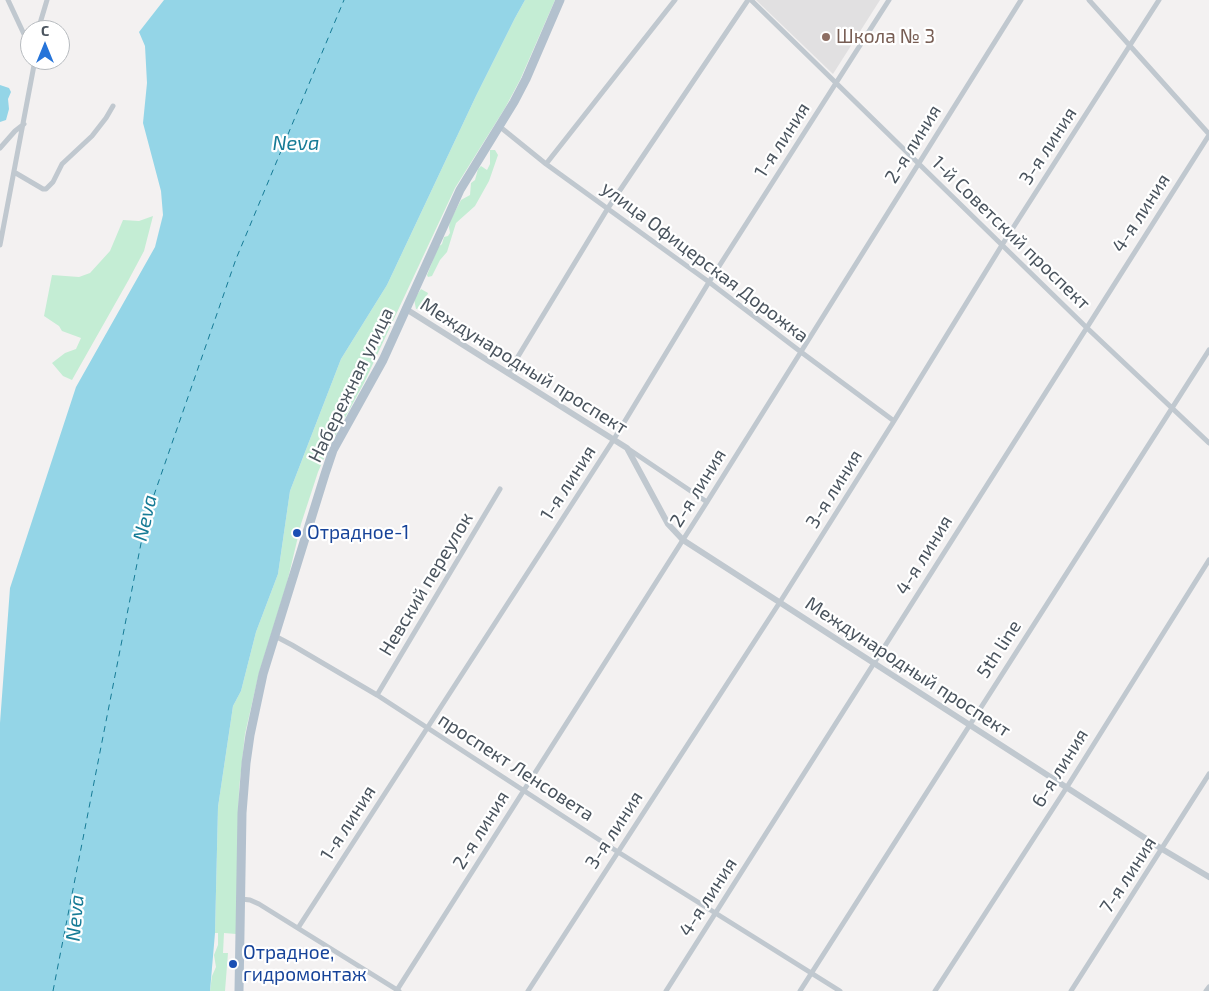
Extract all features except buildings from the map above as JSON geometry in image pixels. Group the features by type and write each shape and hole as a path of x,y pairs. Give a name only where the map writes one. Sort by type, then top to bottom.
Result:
{"main road":[{"name":"Набережная улица","path":"239,991 242,813 246,763 255,707 307,529 333,450 368,389 460,190 526,79 560,0"}],"street":[{"path":"8,0 20,26"},
{"path":"41,20 47,0"},
{"path":"546,164 675,0"},
{"path":"508,373 608,208 750,0"},
{"name":"1-й Советский проспект","path":"750,0 1086,327 1209,443"},
{"name":"1-я линия","path":"298,928 614,440 709,282 889,0"},
{"name":"2-я линия","path":"398,990 707,502 1021,0"},
{"path":"1088,0 1209,135"},
{"name":"3-я линия","path":"528,991 780,602 1002,245 1159,0"},
{"path":"0,245 33,70"},
{"path":"14,172 46,189 53,182 62,164 92,136 113,106"},
{"path":"0,148 24,124"},
{"name":"улица Офицерская Дорожка","path":"499,126 546,164 709,282 894,421"},
{"name":"4-я линия","path":"666,991 1209,135"},
{"name":"Международный проспект","path":"406,309 627,448 707,502"},
{"name":"5th line","path":"800,991 1209,350"},
{"name":"Международный проспект","path":"627,448 668,524 683,540 1162,849 1209,877"},
{"name":"Невский переулок","path":"377,695 500,489"},
{"name":"6-я линия","path":"935,991 1067,787 1209,560"},
{"name":"проспект Ленсовета","path":"275,636 377,695 618,852 840,991"},
{"name":"7-я линия","path":"1071,991 1209,774"},
{"path":"241,900 250,900 259,904 398,990"},
{"path":"1206,991 1209,987"}],"shaded area":[{"name":"Школа № 3","path":"756,0 880,0 833,74"}],"green space":[{"path":"525,0 555,0 520,80 505,108 455,188 364,383 328,449 318,472 301,524 287,583 259,673 245,734 239,789 236,934 224,933 223,953 228,953 225,991 210,991 212,976 216,967 214,955 218,945 218,933 215,933 218,807 233,706 241,691 256,632 278,574 290,491 341,359 387,285 476,96"},
{"path":"490,150 495,150 498,155 489,181 475,206 456,223 447,252 440,260 432,276 428,277 427,275 438,247 442,244 444,237 450,233 450,221 461,200 470,195 471,183 475,180 478,169 481,166 487,170 490,164"},
{"path":"153,216 144,251 128,281 72,380 63,376 52,363 65,353 76,349 81,338 62,331 59,326 44,316 52,275 79,277 90,273 110,251 123,220 139,221"},
{"path":"421,289 428,293 422,308 416,309 414,299"}],"water":[{"name":"Neva","path":"164,0 525,0 476,96 387,285 341,359 290,491 278,574 256,632 241,691 233,706 218,807 215,933 210,991 0,991 0,723 10,588 76,387 155,247 163,215 161,191 143,123 147,83 145,46 139,32"},
{"path":"0,85 9,88 11,92 8,99 9,109 6,120 0,122"}],"ferry route":[{"path":"53,991 146,518 236,259 344,0"}],"place":[{"name":"Школа № 3","path":"826,37"},
{"name":"Отрадное-1","path":"297,533"},
{"name":"Отрадное, гидромонтаж","path":"233,964"}]}
